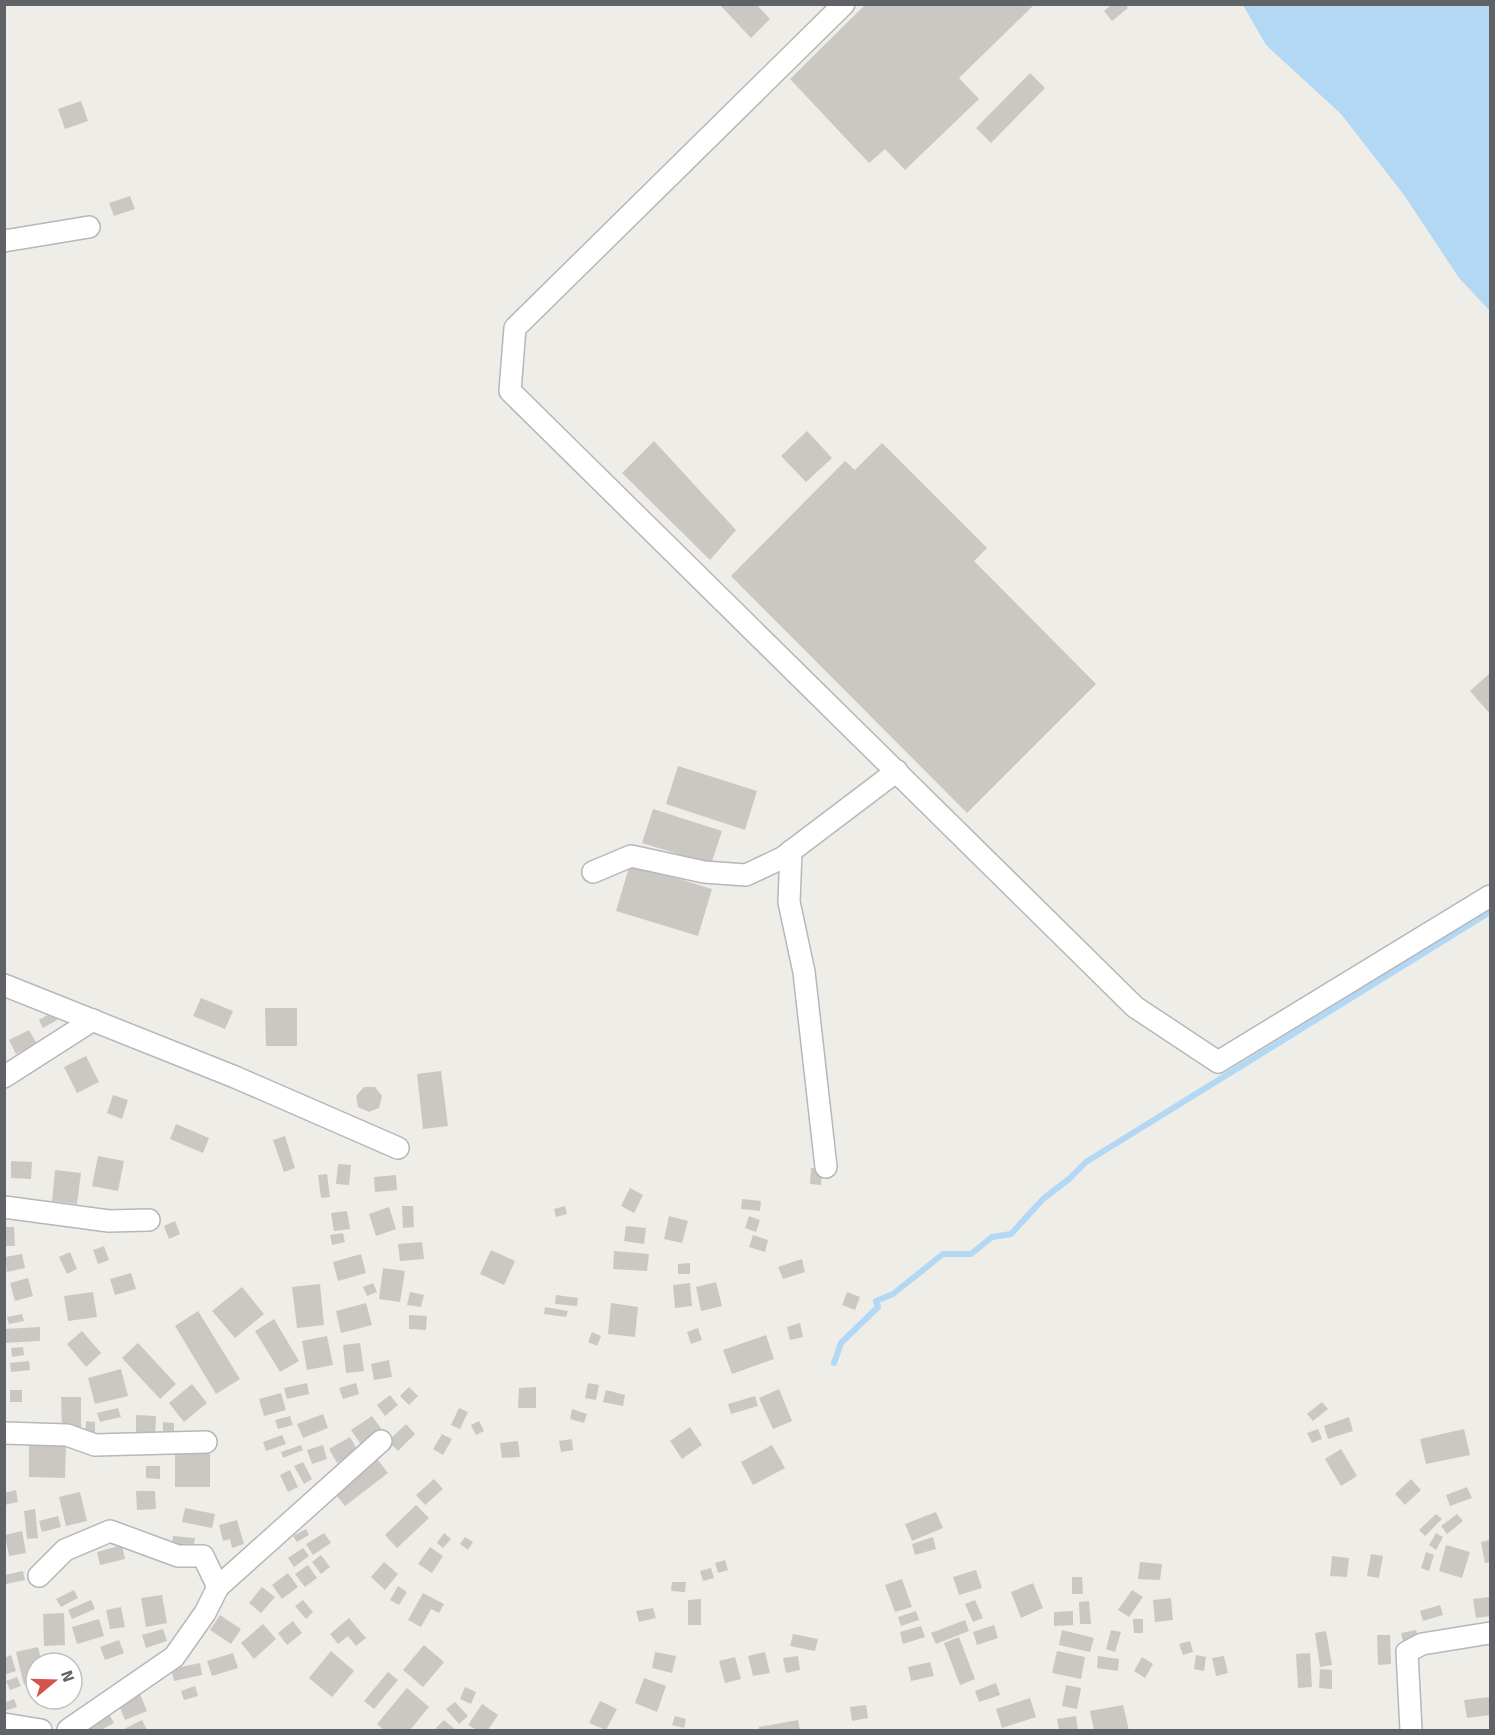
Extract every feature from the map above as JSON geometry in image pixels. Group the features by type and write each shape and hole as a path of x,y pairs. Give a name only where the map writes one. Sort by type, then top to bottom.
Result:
{"street":[{"path":"844,4 515,328 510,391 1135,1007 1218,1062 1491,896"},
{"path":"4,241 89,227"},
{"path":"593,872 631,856 704,872 747,875 790,851 897,771"},
{"path":"790,851 789,902 804,972 826,1167"},
{"path":"4,985 235,1077 398,1148"},
{"path":"4,1077 93,1020"},
{"path":"4,1207 109,1221 149,1220"},
{"path":"4,1433 67,1435 95,1445 206,1442"},
{"path":"68,1731 174,1657 206,1613 218,1587 381,1441"},
{"path":"39,1576 66,1550 110,1531 178,1556 203,1556 218,1587"},
{"path":"1411,1731 1407,1652 1422,1644 1491,1633"},
{"path":"4,1724 41,1731"}],"water":[{"path":"1243,5 1490,5 1490,311 1459,278 1404,195 1341,114 1266,45"}],"building":[{"path":"719,4 756,4 770,19 751,38"},
{"path":"1112,4 1125,4 1128,8 1112,21 1104,11"},
{"path":"865,5 1034,5 959,78 979,99 905,170 885,149 869,163 790,79"},
{"path":"1030,73 1045,88 991,143 976,128"},
{"path":"81,101 88,121 65,129 58,109"},
{"path":"130,196 135,209 114,216 109,203"},
{"path":"807,431 832,458 806,482 781,456"},
{"path":"654,441 736,530 710,560 622,473"},
{"path":"882,443 987,548 974,561 1096,684 967,813 731,576 845,461 855,470"},
{"path":"1490,673 1490,714 1470,691"},
{"path":"678,766 757,791 745,830 666,804"},
{"path":"653,809 722,831 711,864 642,843"},
{"path":"630,864 712,889 698,936 616,911"},
{"path":"201,998 233,1011 225,1029 193,1016"},
{"path":"265,1008 297,1008 297,1046 266,1046"},
{"path":"53,1012 57,1020 43,1028 39,1020"},
{"path":"29,1030 37,1044 16,1054 9,1040"},
{"path":"86,1056 99,1082 77,1093 64,1067"},
{"path":"441,1071 448,1126 423,1129 417,1074"},
{"path":"364,1087 375,1087 382,1096 379,1108 369,1112 358,1107 356,1096"},
{"path":"113,1095 128,1100 122,1119 107,1113"},
{"path":"176,1124 209,1138 203,1153 170,1139"},
{"path":"285,1136 295,1168 284,1172 273,1140"},
{"path":"98,1156 124,1161 118,1191 92,1186"},
{"path":"11,1161 32,1162 31,1179 11,1178"},
{"path":"338,1164 351,1165 349,1185 336,1184"},
{"path":"811,1168 822,1168 821,1185 810,1184"},
{"path":"55,1170 81,1173 77,1204 52,1201"},
{"path":"327,1174 330,1197 321,1198 318,1175"},
{"path":"396,1175 397,1190 375,1192 374,1177"},
{"path":"630,1188 643,1195 634,1213 621,1206"},
{"path":"742,1199 761,1201 760,1211 741,1209"},
{"path":"402,1206 413,1206 414,1227 403,1228"},
{"path":"565,1206 567,1214 556,1217 554,1209"},
{"path":"389,1207 396,1229 376,1236 369,1214"},
{"path":"347,1211 350,1229 334,1231 331,1213"},
{"path":"669,1216 688,1221 682,1243 664,1239"},
{"path":"749,1216 760,1220 756,1232 745,1228"},
{"path":"175,1221 180,1234 169,1239 164,1226"},
{"path":"626,1226 646,1228 644,1244 624,1241"},
{"path":"4,1227 14,1227 15,1246 4,1246"},
{"path":"343,1233 345,1242 332,1245 330,1235"},
{"path":"753,1235 768,1240 765,1252 749,1247"},
{"path":"422,1242 424,1259 400,1261 398,1244"},
{"path":"104,1246 109,1260 98,1264 93,1250"},
{"path":"491,1250 515,1261 504,1285 480,1274"},
{"path":"614,1251 649,1254 647,1271 613,1269"},
{"path":"70,1252 77,1269 67,1274 59,1257"},
{"path":"22,1254 25,1268 7,1272 5,1257"},
{"path":"361,1254 366,1273 338,1281 333,1262"},
{"path":"802,1259 805,1272 783,1279 778,1267"},
{"path":"690,1263 690,1274 678,1274 678,1264"},
{"path":"383,1268 405,1271 400,1302 379,1299"},
{"path":"131,1273 136,1289 115,1295 110,1279"},
{"path":"28,1278 33,1296 15,1301 10,1283"},
{"path":"716,1282 722,1306 701,1311 696,1287"},
{"path":"373,1283 377,1292 367,1296 363,1287"},
{"path":"690,1283 692,1306 675,1308 673,1285"},
{"path":"320,1284 324,1325 297,1328 292,1287"},
{"path":"242,1287 264,1314 235,1338 212,1311"},
{"path":"93,1292 97,1317 68,1321 64,1296"},
{"path":"410,1292 424,1295 421,1307 407,1305"},
{"path":"847,1292 860,1297 855,1310 842,1305"},
{"path":"556,1295 578,1298 577,1306 555,1304"},
{"path":"366,1303 372,1325 341,1333 336,1311"},
{"path":"611,1303 638,1307 635,1337 608,1334"},
{"path":"545,1307 568,1311 566,1317 544,1314"},
{"path":"198,1311 240,1379 216,1394 175,1326"},
{"path":"22,1314 24,1321 9,1324 7,1317"},
{"path":"409,1315 427,1316 426,1330 409,1329"},
{"path":"274,1319 299,1361 280,1372 255,1331"},
{"path":"800,1323 803,1337 790,1340 787,1327"},
{"path":"40,1327 40,1341 4,1343 4,1329"},
{"path":"698,1328 702,1340 691,1344 687,1332"},
{"path":"82,1331 101,1353 86,1367 67,1344"},
{"path":"592,1332 601,1336 597,1346 588,1342"},
{"path":"766,1335 774,1359 732,1374 723,1350"},
{"path":"327,1336 333,1365 307,1370 302,1341"},
{"path":"138,1343 176,1384 160,1399 122,1358"},
{"path":"360,1343 364,1371 346,1373 343,1345"},
{"path":"23,1347 24,1355 12,1357 11,1348"},
{"path":"389,1360 392,1377 374,1380 371,1364"},
{"path":"29,1361 30,1370 11,1372 10,1363"},
{"path":"121,1369 128,1396 95,1404 88,1378"},
{"path":"307,1383 309,1394 287,1399 284,1388"},
{"path":"356,1383 359,1394 343,1399 339,1388"},
{"path":"588,1383 599,1385 596,1400 585,1398"},
{"path":"192,1384 207,1403 184,1422 169,1403"},
{"path":"409,1387 418,1396 409,1405 400,1396"},
{"path":"536,1387 536,1408 518,1408 519,1388"},
{"path":"779,1389 792,1421 773,1429 759,1398"},
{"path":"10,1390 22,1390 22,1402 10,1402"},
{"path":"606,1390 625,1395 623,1406 603,1402"},
{"path":"281,1393 286,1410 264,1416 259,1399"},
{"path":"390,1395 398,1405 385,1416 377,1405"},
{"path":"755,1396 758,1406 731,1414 728,1404"},
{"path":"61,1397 81,1397 81,1428 62,1428"},
{"path":"1322,1402 1328,1409 1313,1421 1307,1414"},
{"path":"118,1408 121,1417 100,1422 97,1413"},
{"path":"459,1408 468,1412 460,1429 451,1425"},
{"path":"572,1409 587,1414 584,1423 570,1419"},
{"path":"323,1414 328,1428 303,1438 297,1424"},
{"path":"136,1415 156,1416 155,1438 136,1437"},
{"path":"290,1416 293,1425 278,1429 275,1420"},
{"path":"372,1416 383,1431 362,1446 351,1430"},
{"path":"1349,1417 1353,1431 1328,1439 1324,1426"},
{"path":"86,1421 95,1422 95,1436 85,1436"},
{"path":"479,1421 484,1431 476,1435 471,1425"},
{"path":"163,1422 174,1423 174,1431 163,1431"},
{"path":"406,1424 415,1434 398,1451 388,1441"},
{"path":"690,1427 702,1445 682,1459 670,1441"},
{"path":"1318,1429 1322,1439 1312,1443 1307,1433"},
{"path":"1464,1429 1470,1455 1426,1464 1420,1439"},
{"path":"442,1434 452,1439 443,1455 433,1449"},
{"path":"282,1435 286,1444 266,1451 263,1442"},
{"path":"350,1437 358,1451 337,1463 329,1449"},
{"path":"572,1439 573,1450 561,1452 559,1441"},
{"path":"29,1441 66,1442 65,1478 29,1477"},
{"path":"518,1441 520,1457 502,1458 500,1443"},
{"path":"301,1445 303,1450 283,1458 281,1452"},
{"path":"323,1445 327,1459 312,1464 307,1450"},
{"path":"772,1445 785,1468 753,1485 741,1462"},
{"path":"1341,1449 1357,1476 1341,1486 1325,1459"},
{"path":"175,1453 210,1453 210,1487 175,1487"},
{"path":"377,1459 388,1473 345,1506 334,1492"},
{"path":"303,1462 312,1479 304,1484 294,1466"},
{"path":"146,1466 160,1466 160,1479 146,1478"},
{"path":"290,1470 298,1487 288,1492 280,1475"},
{"path":"434,1479 443,1489 425,1505 416,1495"},
{"path":"1411,1479 1421,1490 1405,1505 1395,1494"},
{"path":"1467,1487 1472,1498 1450,1506 1446,1495"},
{"path":"16,1490 18,1502 4,1505 4,1493"},
{"path":"136,1491 155,1491 156,1509 137,1510"},
{"path":"80,1492 87,1521 66,1526 59,1497"},
{"path":"416,1505 429,1518 397,1548 385,1535"},
{"path":"185,1508 215,1514 212,1528 182,1522"},
{"path":"35,1509 38,1538 27,1539 24,1511"},
{"path":"936,1512 943,1528 912,1541 905,1524"},
{"path":"1436,1514 1442,1519 1425,1536 1419,1530"},
{"path":"1457,1514 1463,1521 1447,1534 1441,1526"},
{"path":"58,1516 61,1527 42,1532 39,1521"},
{"path":"237,1520 244,1544 232,1548 230,1539 223,1541 219,1525"},
{"path":"306,1529 309,1535 297,1542 293,1536"},
{"path":"22,1531 26,1553 9,1556 5,1535"},
{"path":"324,1533 331,1543 313,1555 306,1544"},
{"path":"444,1533 451,1539 443,1548 437,1543"},
{"path":"1436,1533 1443,1537 1436,1550 1429,1545"},
{"path":"173,1536 195,1538 193,1551 171,1548"},
{"path":"465,1537 473,1542 468,1550 460,1544"},
{"path":"933,1537 936,1549 915,1555 912,1544"},
{"path":"1490,1540 1490,1562 1485,1563 1481,1542"},
{"path":"122,1545 125,1559 100,1565 97,1552"},
{"path":"1446,1545 1470,1552 1462,1578 1439,1571"},
{"path":"430,1547 443,1556 432,1573 418,1564"},
{"path":"303,1548 309,1556 294,1567 288,1558"},
{"path":"1426,1552 1434,1555 1429,1571 1421,1568"},
{"path":"1371,1554 1383,1556 1379,1578 1367,1576"},
{"path":"321,1555 330,1567 321,1574 312,1562"},
{"path":"1332,1556 1349,1558 1347,1577 1330,1576"},
{"path":"725,1560 728,1570 718,1573 715,1563"},
{"path":"384,1562 398,1574 385,1590 371,1577"},
{"path":"1140,1562 1162,1564 1160,1580 1138,1579"},
{"path":"308,1565 317,1578 305,1587 295,1574"},
{"path":"711,1568 714,1578 703,1581 700,1571"},
{"path":"976,1570 982,1588 959,1595 953,1577"},
{"path":"23,1571 25,1580 6,1584 5,1575"},
{"path":"288,1573 298,1587 282,1599 272,1585"},
{"path":"1072,1577 1082,1577 1083,1594 1072,1594"},
{"path":"902,1579 912,1607 895,1612 885,1585"},
{"path":"672,1582 686,1582 685,1592 671,1591"},
{"path":"1033,1583 1043,1608 1021,1618 1011,1592"},
{"path":"398,1586 407,1592 399,1605 390,1600"},
{"path":"262,1587 275,1597 261,1613 249,1603"},
{"path":"74,1590 78,1598 61,1607 56,1599"},
{"path":"1132,1590 1143,1597 1129,1617 1118,1610"},
{"path":"423,1593 444,1604 439,1613 431,1609 421,1627 408,1620"},
{"path":"162,1595 167,1623 146,1627 141,1598"},
{"path":"1490,1597 1490,1616 1476,1618 1473,1599"},
{"path":"1171,1598 1173,1620 1155,1622 1153,1600"},
{"path":"701,1599 701,1625 688,1625 688,1600"},
{"path":"91,1600 95,1609 72,1619 68,1610"},
{"path":"303,1600 313,1612 306,1619 295,1606"},
{"path":"975,1600 983,1618 973,1622 965,1604"},
{"path":"1089,1601 1091,1624 1080,1624 1079,1602"},
{"path":"1440,1605 1443,1615 1423,1621 1420,1611"},
{"path":"121,1607 125,1627 110,1629 106,1610"},
{"path":"653,1608 656,1618 639,1622 636,1611"},
{"path":"916,1611 919,1620 901,1626 898,1617"},
{"path":"1073,1611 1073,1625 1054,1626 1054,1612"},
{"path":"64,1613 65,1645 44,1646 43,1614"},
{"path":"220,1615 241,1629 231,1644 210,1630"},
{"path":"349,1618 366,1638 356,1646 348,1636 338,1644 330,1634"},
{"path":"99,1619 104,1636 77,1644 72,1627"},
{"path":"1133,1619 1143,1619 1143,1633 1134,1633"},
{"path":"965,1620 969,1631 936,1644 931,1633"},
{"path":"293,1621 302,1633 287,1645 278,1633"},
{"path":"263,1624 276,1639 254,1659 241,1643"},
{"path":"994,1625 998,1638 977,1645 973,1632"},
{"path":"921,1626 925,1637 903,1644 900,1632"},
{"path":"163,1629 167,1641 146,1648 142,1635"},
{"path":"1062,1630 1094,1638 1090,1652 1059,1645"},
{"path":"1111,1630 1121,1632 1115,1652 1106,1649"},
{"path":"1416,1630 1418,1638 1403,1641 1401,1633"},
{"path":"1326,1631 1332,1665 1320,1667 1315,1633"},
{"path":"793,1634 818,1639 815,1651 790,1646"},
{"path":"1377,1635 1390,1635 1391,1664 1378,1665"},
{"path":"959,1637 975,1679 960,1685 944,1643"},
{"path":"119,1640 124,1653 105,1660 100,1647"},
{"path":"1190,1641 1193,1652 1183,1655 1179,1644"},
{"path":"424,1645 444,1662 423,1687 403,1670"},
{"path":"38,1647 39,1651 24,1651 24,1685 16,1652"},
{"path":"331,1651 354,1671 332,1697 309,1678"},
{"path":"1057,1651 1085,1657 1081,1679 1052,1673"},
{"path":"655,1652 676,1656 672,1673 652,1668"},
{"path":"765,1652 770,1673 753,1676 748,1656"},
{"path":"233,1653 238,1668 212,1676 207,1661"},
{"path":"1310,1653 1312,1687 1298,1688 1296,1654"},
{"path":"11,1655 16,1671 4,1675 4,1658"},
{"path":"1196,1655 1206,1657 1204,1671 1194,1669"},
{"path":"798,1656 800,1670 786,1673 783,1658"},
{"path":"1098,1656 1119,1659 1118,1671 1097,1668"},
{"path":"1224,1656 1228,1673 1216,1676 1212,1658"},
{"path":"735,1657 741,1679 725,1683 719,1661"},
{"path":"1142,1657 1153,1664 1145,1678 1134,1671"},
{"path":"930,1662 934,1676 911,1681 908,1667"},
{"path":"200,1663 202,1675 174,1681 171,1669"},
{"path":"1320,1669 1332,1670 1332,1689 1319,1688"},
{"path":"388,1672 398,1680 374,1709 364,1701"},
{"path":"17,1677 21,1686 10,1690 6,1681"},
{"path":"644,1678 666,1686 657,1712 635,1703"},
{"path":"996,1683 1000,1695 979,1702 975,1691"},
{"path":"1066,1685 1081,1688 1077,1709 1062,1706"},
{"path":"195,1686 198,1696 184,1700 181,1691"},
{"path":"465,1687 476,1692 471,1704 460,1699"},
{"path":"407,1688 429,1707 410,1730 384,1730 377,1724"},
{"path":"140,1694 147,1711 125,1720 118,1703"},
{"path":"1490,1697 1490,1715 1467,1718 1464,1700"},
{"path":"1030,1698 1036,1717 1002,1728 996,1709"},
{"path":"14,1699 17,1707 4,1711 4,1703"},
{"path":"600,1701 617,1709 606,1730 589,1723"},
{"path":"455,1702 468,1716 459,1724 446,1709"},
{"path":"482,1704 498,1715 488,1730 477,1730 468,1725"},
{"path":"866,1705 868,1718 852,1721 850,1707"},
{"path":"1123,1705 1129,1730 1094,1730 1090,1711"},
{"path":"109,1714 114,1723 101,1730 90,1730 88,1727"},
{"path":"675,1716 686,1719 684,1728 672,1725"},
{"path":"1076,1716 1078,1730 1059,1730 1057,1719"},
{"path":"142,1720 147,1730 124,1729"},
{"path":"444,1720 456,1730 434,1730"},
{"path":"798,1720 800,1730 759,1730 759,1727"}],"waterway":[{"path":"834,1363 841,1343 878,1307 876,1301 893,1294 943,1254 971,1254 992,1237 1011,1234 1043,1199 1086,1162 1490,912"}]}
